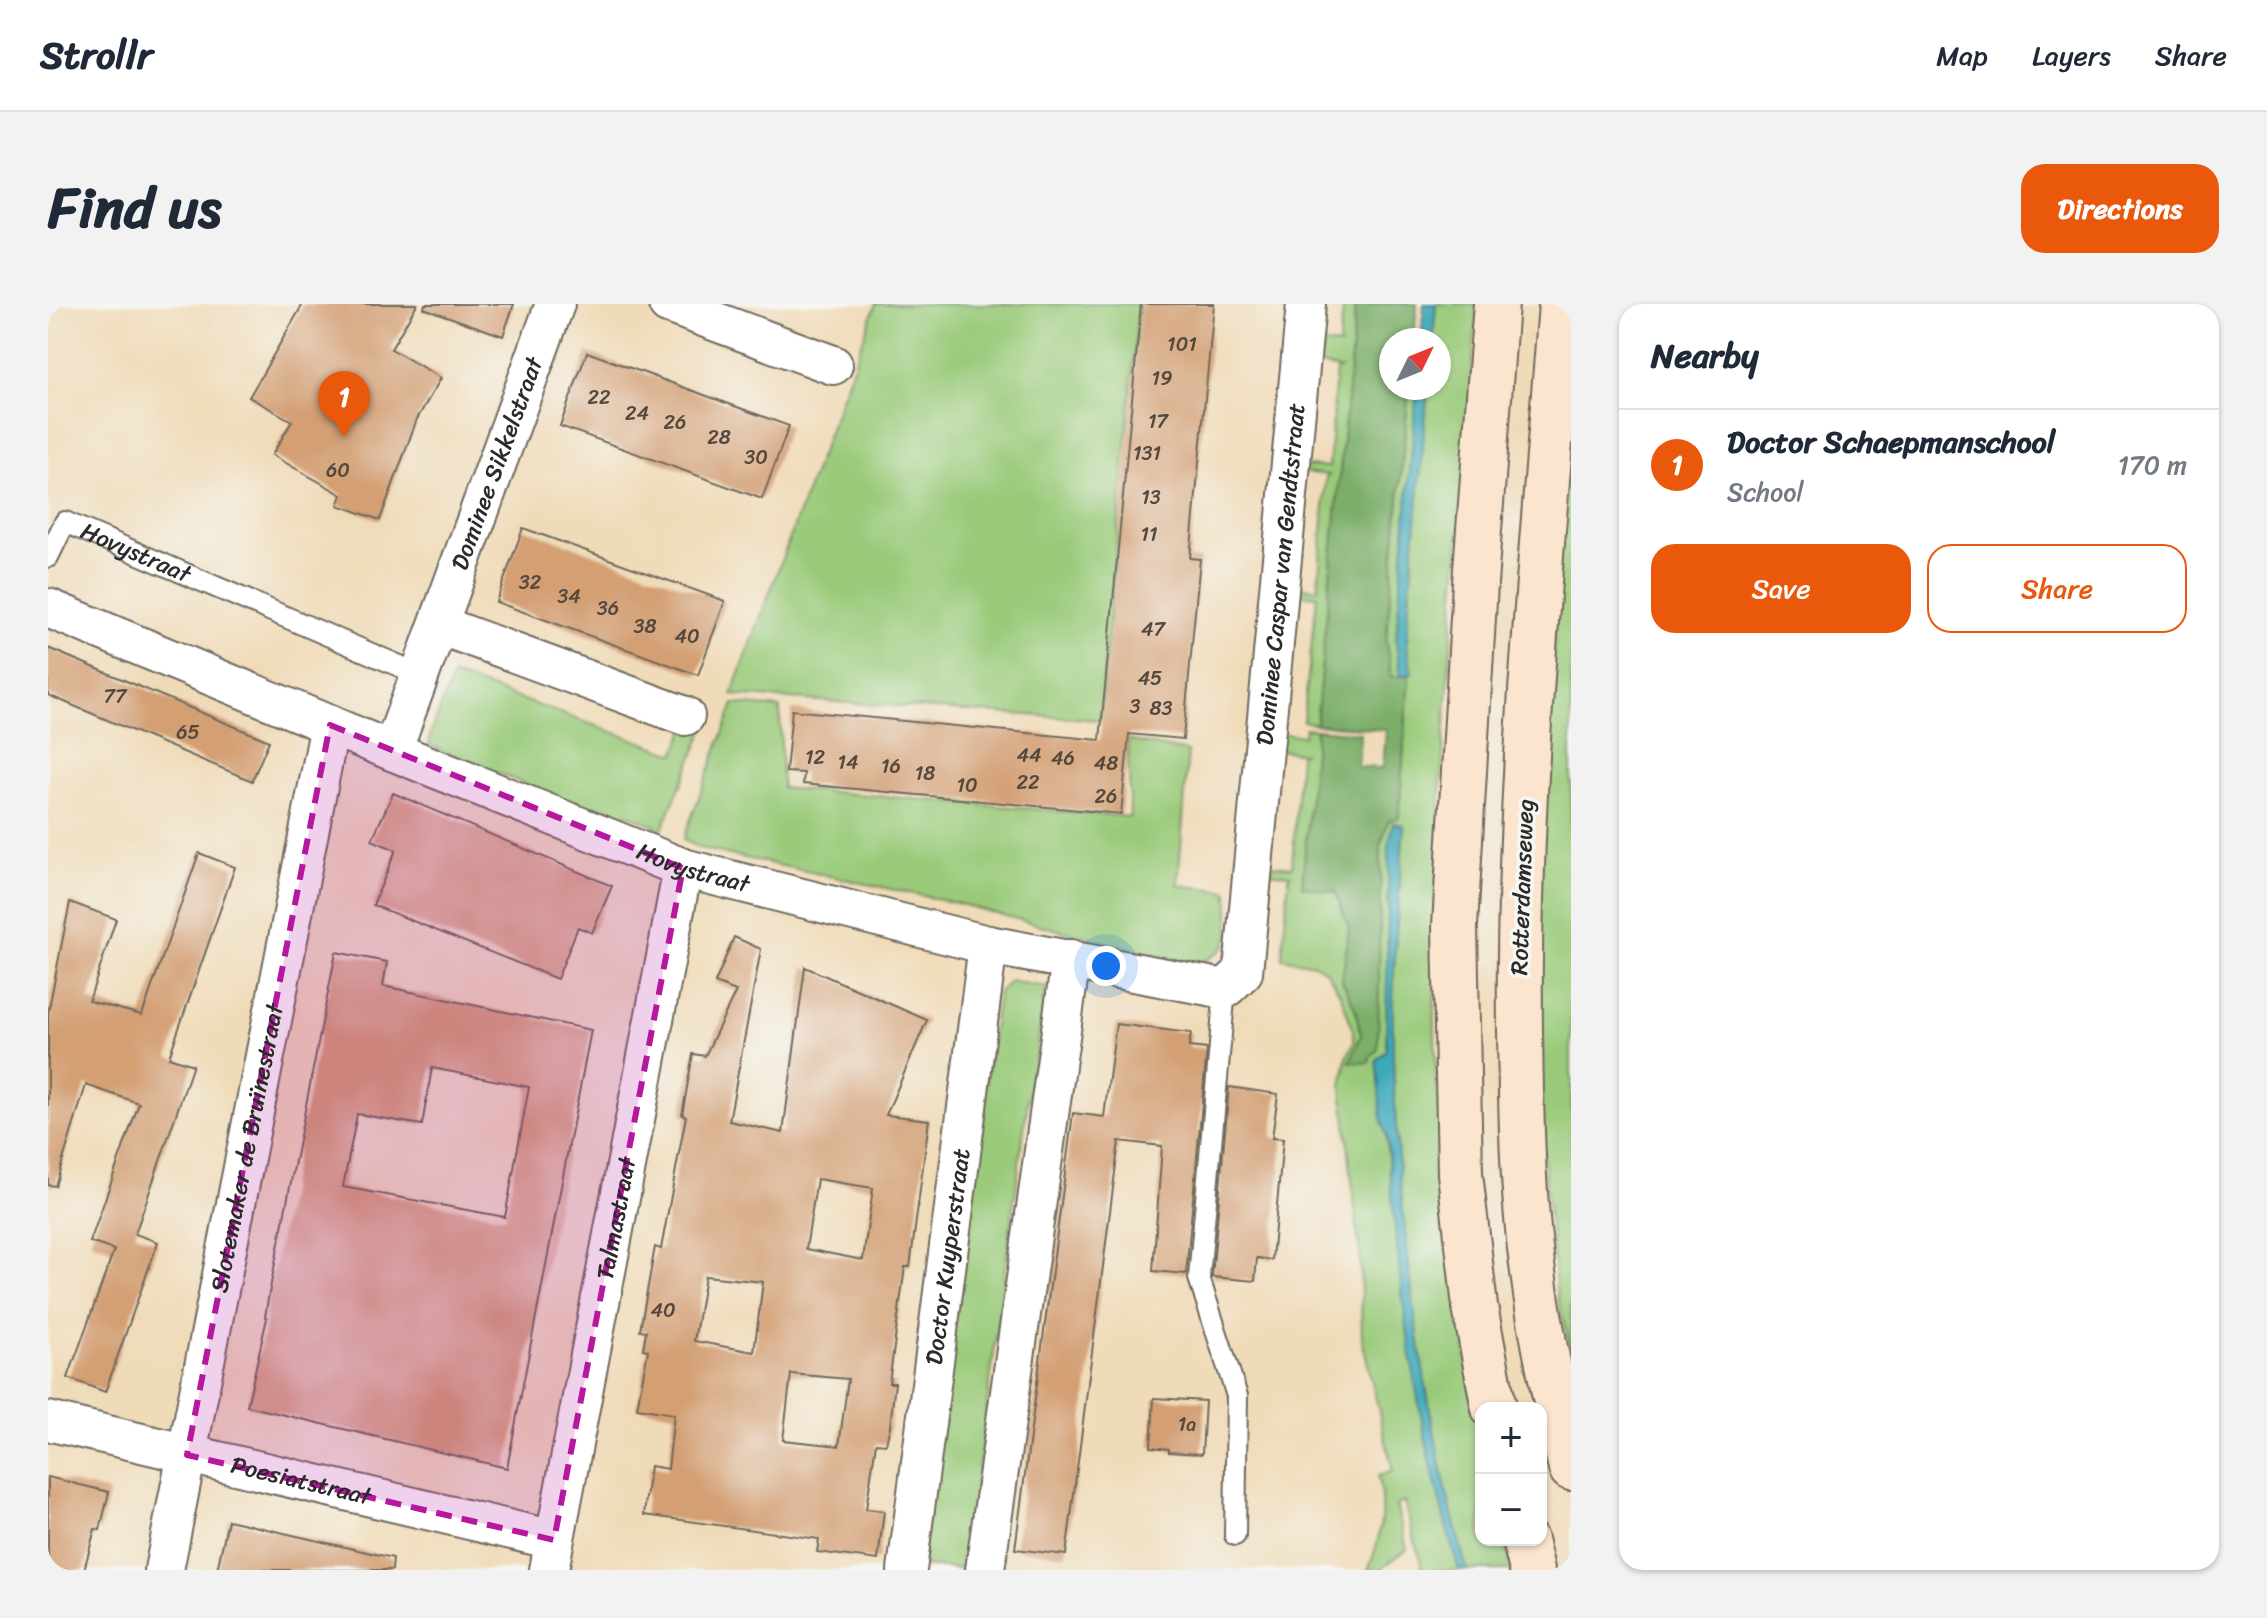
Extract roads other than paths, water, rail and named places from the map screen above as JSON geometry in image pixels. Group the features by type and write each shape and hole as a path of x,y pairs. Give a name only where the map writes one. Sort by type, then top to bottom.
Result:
{"main road":[{"path":"1493,1402 1475,1307 1460,1173 1455,926 1475,583 1496,304"},
{"name":"Rotterdamseweg","path":"1561,304 1524,791 1519,953 1521,1139 1533,1272 1571,1468"},
{"path":"1526,1546 1532,1570"}],"street":[{"name":"Dominee Sikkelstraat","path":"392,751 555,304"},
{"path":"668,304 833,365"},
{"name":"Dominee Caspar van Gendtstraat","path":"1225,989 1243,972 1306,304"},
{"name":"Hovystraat","path":"48,608 683,868 988,945 1225,989"},
{"path":"439,625 685,716"},
{"name":"Slotemaker de Bruïnestraat","path":"164,1570 330,725"},
{"name":"Talmastraat","path":"552,1555 683,868"},
{"name":"Doctor Kuyperstraat","path":"907,1570 988,945"},
{"path":"985,1570 1071,959"},
{"name":"Poesiatstraat","path":"48,1421 187,1455 552,1555"}],"lane":[{"name":"Hovystraat","path":"48,557 65,522 418,674"},
{"path":"1225,989 1199,1278 1237,1396 1235,1535"}],"water":[{"path":"1424,304 1436,304 1434,328 1422,328"},
{"path":"1416,400 1427,400 1408,612 1407,646 1412,674 1400,675 1396,639"},
{"path":"1393,823 1404,825 1393,1034 1402,1201 1425,1382 1447,1495 1467,1570 1459,1570 1420,1411 1403,1302 1387,1139 1382,1122 1376,1060 1386,1050 1389,845"}],"place":[{"name":"Doctor Schaepmanschool","path":"344,437"}]}
